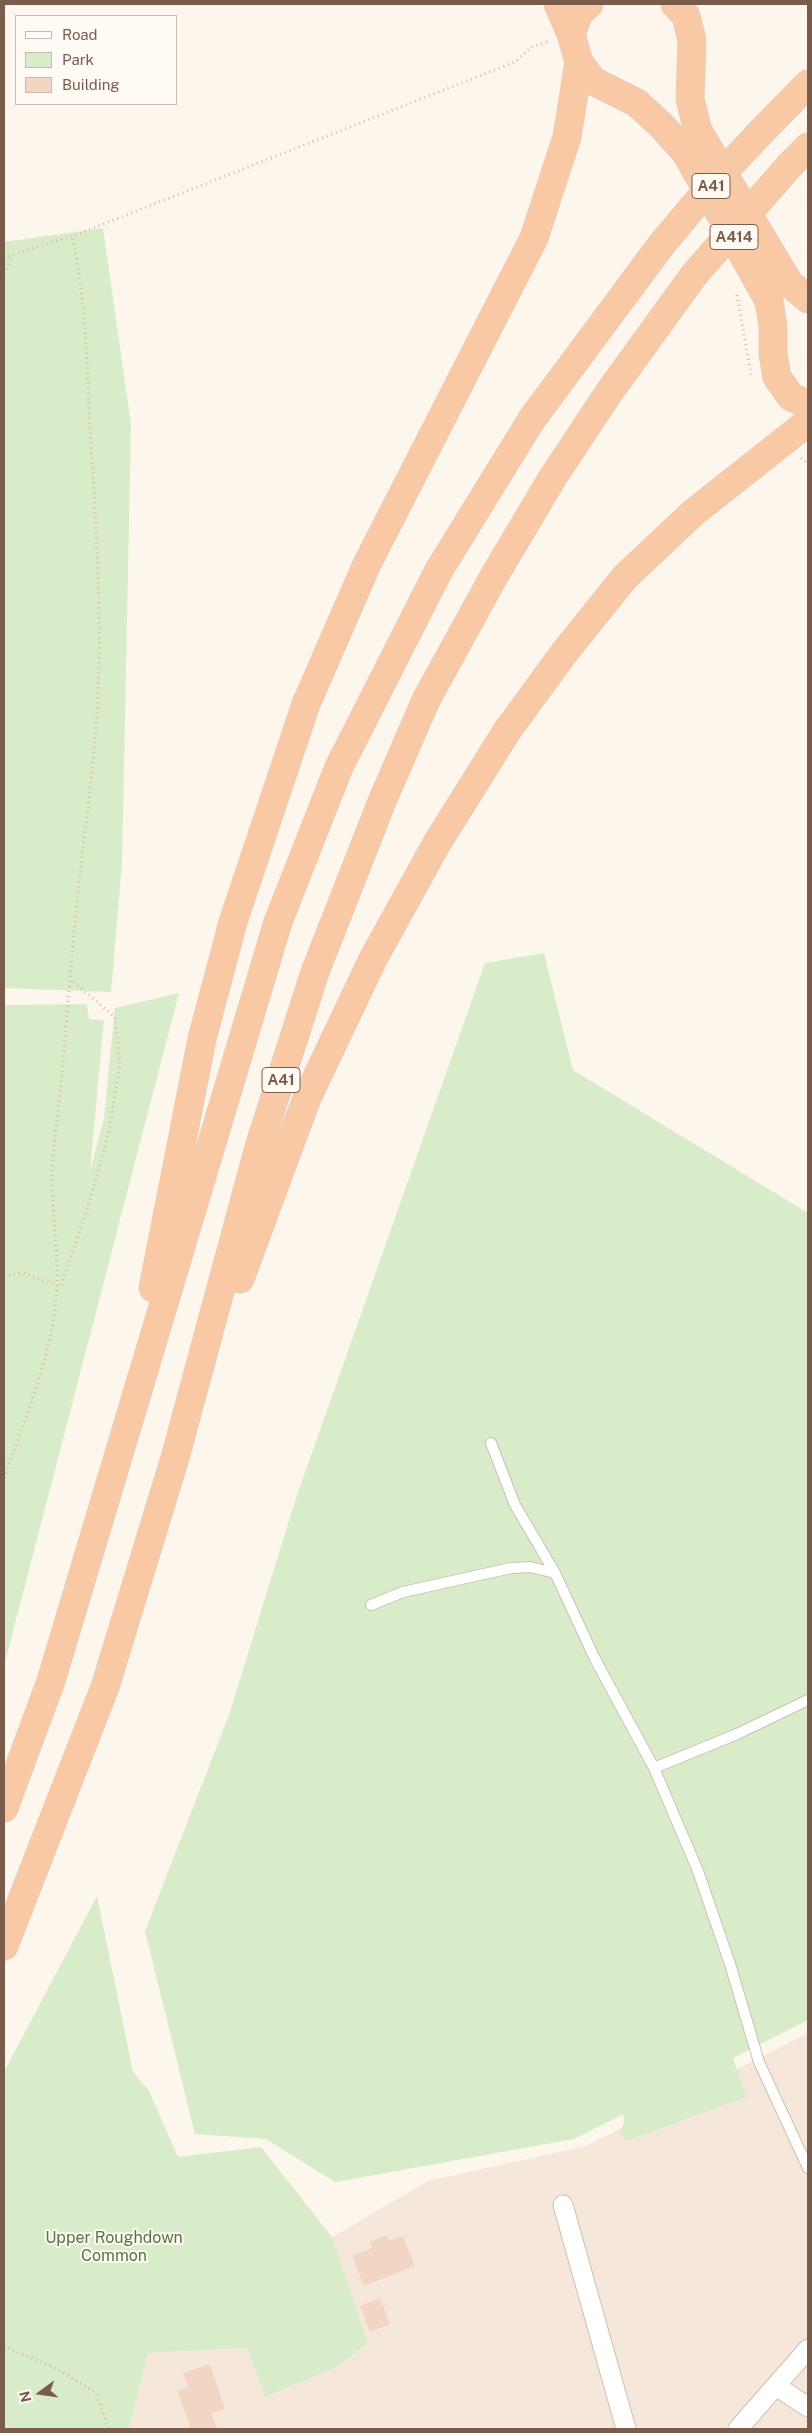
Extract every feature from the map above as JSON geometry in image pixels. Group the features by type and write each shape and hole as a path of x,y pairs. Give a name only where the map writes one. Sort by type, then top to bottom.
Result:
{"highway":[{"name":"A414","path":"558,4 563,37 593,82 637,103 686,152 769,300 773,326 773,354 777,378 791,397 808,404"},
{"path":"563,37 579,13 589,4"},
{"name":"A414","path":"675,4 686,16 692,40 690,99 698,131 789,283 808,299"},
{"path":"150,1347 153,1281 202,1039 233,922 296,732 306,704 367,564 534,238 567,137 579,62"},
{"name":"A41","path":"4,1808 51,1680 278,922 339,767 439,570 532,419 662,244 714,182 808,84"},
{"name":"A41","path":"4,1946 105,1687 176,1458 259,1147 315,972 383,799 426,700 553,477 610,391 694,275 799,156"},
{"path":"202,1356 237,1286 307,1098 372,958 437,843 507,731 564,653 625,576 692,513 808,422"}],"street":[{"path":"563,2205 626,2429"},
{"path":"738,2429 808,2349"},
{"path":"776,2386 808,2407"}],"lane":[{"path":"491,1443 515,1505 555,1573 595,1659 654,1768 698,1872 730,1964 759,2062 808,2168"},
{"path":"371,1605 404,1592 511,1568 530,1567 555,1573"},
{"path":"654,1768 737,1734 808,1700"}],"path":[{"path":"4,258 12,257 72,236 515,62 533,46 563,37"},
{"path":"59,1285 53,1204 53,1151 98,695 99,656 95,516 86,336 77,259 72,236"},
{"path":"4,274 12,257"},
{"path":"737,291 749,371 753,379"},
{"path":"4,1478 31,1402 50,1333 59,1285 87,1210 108,1136 120,1066 115,1017 71,980"},
{"path":"4,1276 22,1273 59,1285"},
{"path":"4,2346 57,2369 95,2392 109,2429"}],"shaded area":[{"path":"808,2033 808,2429 129,2429 148,2353 247,2348 265,2397 335,2368 367,2343 332,2237 428,2181 586,2146"}],"green space":[{"path":"103,228 131,425 122,864 111,992 4,988 4,242"},
{"path":"544,953 573,1070 808,1213 808,2020 733,2058 746,2097 626,2141 620,2133 624,2122 623,2114 574,2139 335,2182 266,2139 195,2134 145,1931 229,1715 295,1501 485,963"},
{"path":"179,993 4,1666 4,1005 87,1004 89,1019 104,1020 90,1171 104,1118 115,1008"},
{"name":"Upper Roughdown Common","path":"97,1896 133,2072 149,2091 178,2157 261,2147 332,2237 368,2343 335,2368 265,2397 247,2348 148,2353 129,2429 4,2429 4,2072"}],"building":[{"path":"387,2235 389,2241 403,2236 415,2266 364,2286 352,2256 372,2248 370,2242"},
{"path":"380,2298 390,2324 370,2332 360,2306"},
{"path":"210,2364 225,2409 212,2413 217,2429 191,2429 178,2391 188,2387 183,2373"}]}
